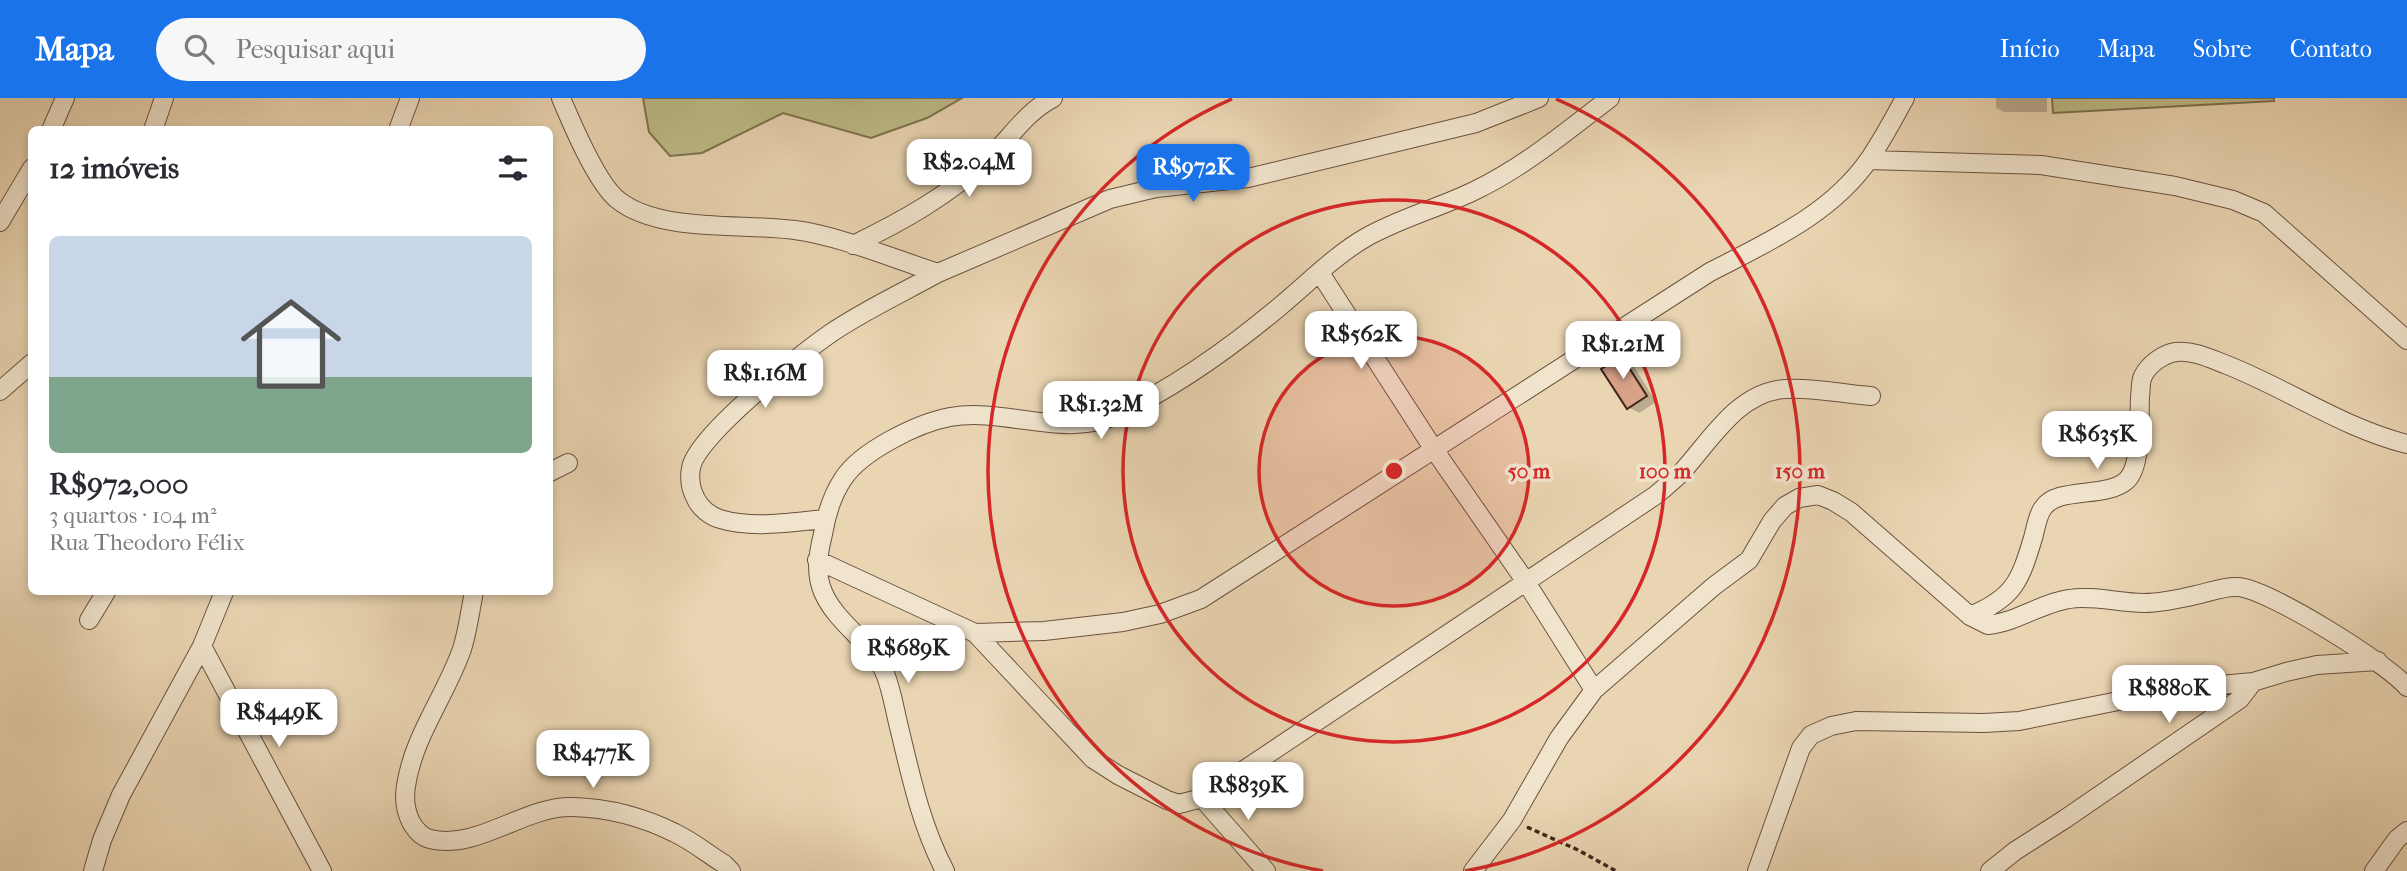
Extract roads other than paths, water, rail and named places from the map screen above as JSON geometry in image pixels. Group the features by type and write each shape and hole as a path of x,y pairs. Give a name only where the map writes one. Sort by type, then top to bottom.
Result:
{"street":[{"path":"53,126 65,98"},
{"path":"154,126 164,98"},
{"path":"400,126 410,98"},
{"path":"561,98 572,125 604,183 617,200 643,214 678,222 796,230 938,273"},
{"path":"853,246 905,220 942,196 991,156 1034,109 1053,98"},
{"path":"826,519 766,524 716,518 699,505 691,490 691,467 703,446 761,387 829,334 938,273 1110,198 1156,188 1248,178 1476,123 1539,98"},
{"path":"945,871 933,849 919,810 886,676 870,649 824,594 817,560 826,519 842,480 853,467 871,453 912,430 947,418 970,415 1069,425 1092,423 1116,416 1211,362 1364,239 1475,191 1549,145 1610,98"},
{"path":"975,633 1044,631 1122,622 1160,614 1200,599 1710,272 1794,228 1832,200 1869,160 1905,98"},
{"path":"1869,160 2041,165 2175,186 2233,200 2264,213 2407,340"},
{"path":"0,222 28,175"},
{"path":"1320,273 1433,448 1527,582 1594,690"},
{"path":"1970,616 2009,594 2026,559 2045,504 2053,498 2098,491 2126,481 2133,470 2137,455 2142,378 2150,366 2164,356 2177,352 2197,354 2263,379 2355,426 2388,440 2407,444"},
{"path":"0,391 28,366"},
{"path":"817,560 975,633 1093,758 1118,775 1180,804 1202,798 1656,495 1678,476 1734,412 1760,395 1787,389 1871,396"},
{"path":"553,470 568,463"},
{"path":"1473,871 1512,820 1559,738 1594,690 1714,586 1749,560 1772,521 1785,506 1799,498 1818,495 1851,512 1970,616 1988,625 2021,617 2056,601 2072,598 2153,602 2237,587 2252,590 2300,614 2378,661 2407,687"},
{"path":"89,620 104,595"},
{"path":"93,871 102,840 121,795 202,646 223,595"},
{"path":"473,595 462,649 412,760 406,784 404,801 416,830 429,839 460,840 553,809 571,807 624,813 676,833 731,871"},
{"path":"202,646 322,871"},
{"path":"1757,871 1801,748 1811,735 1831,726 1856,721 2020,721 2148,695 2253,682 2317,665 2378,661"},
{"path":"1990,871 2015,851 2240,699 2253,682"},
{"path":"1202,798 1266,871"},
{"path":"2374,871 2397,839 2407,831"}]}
